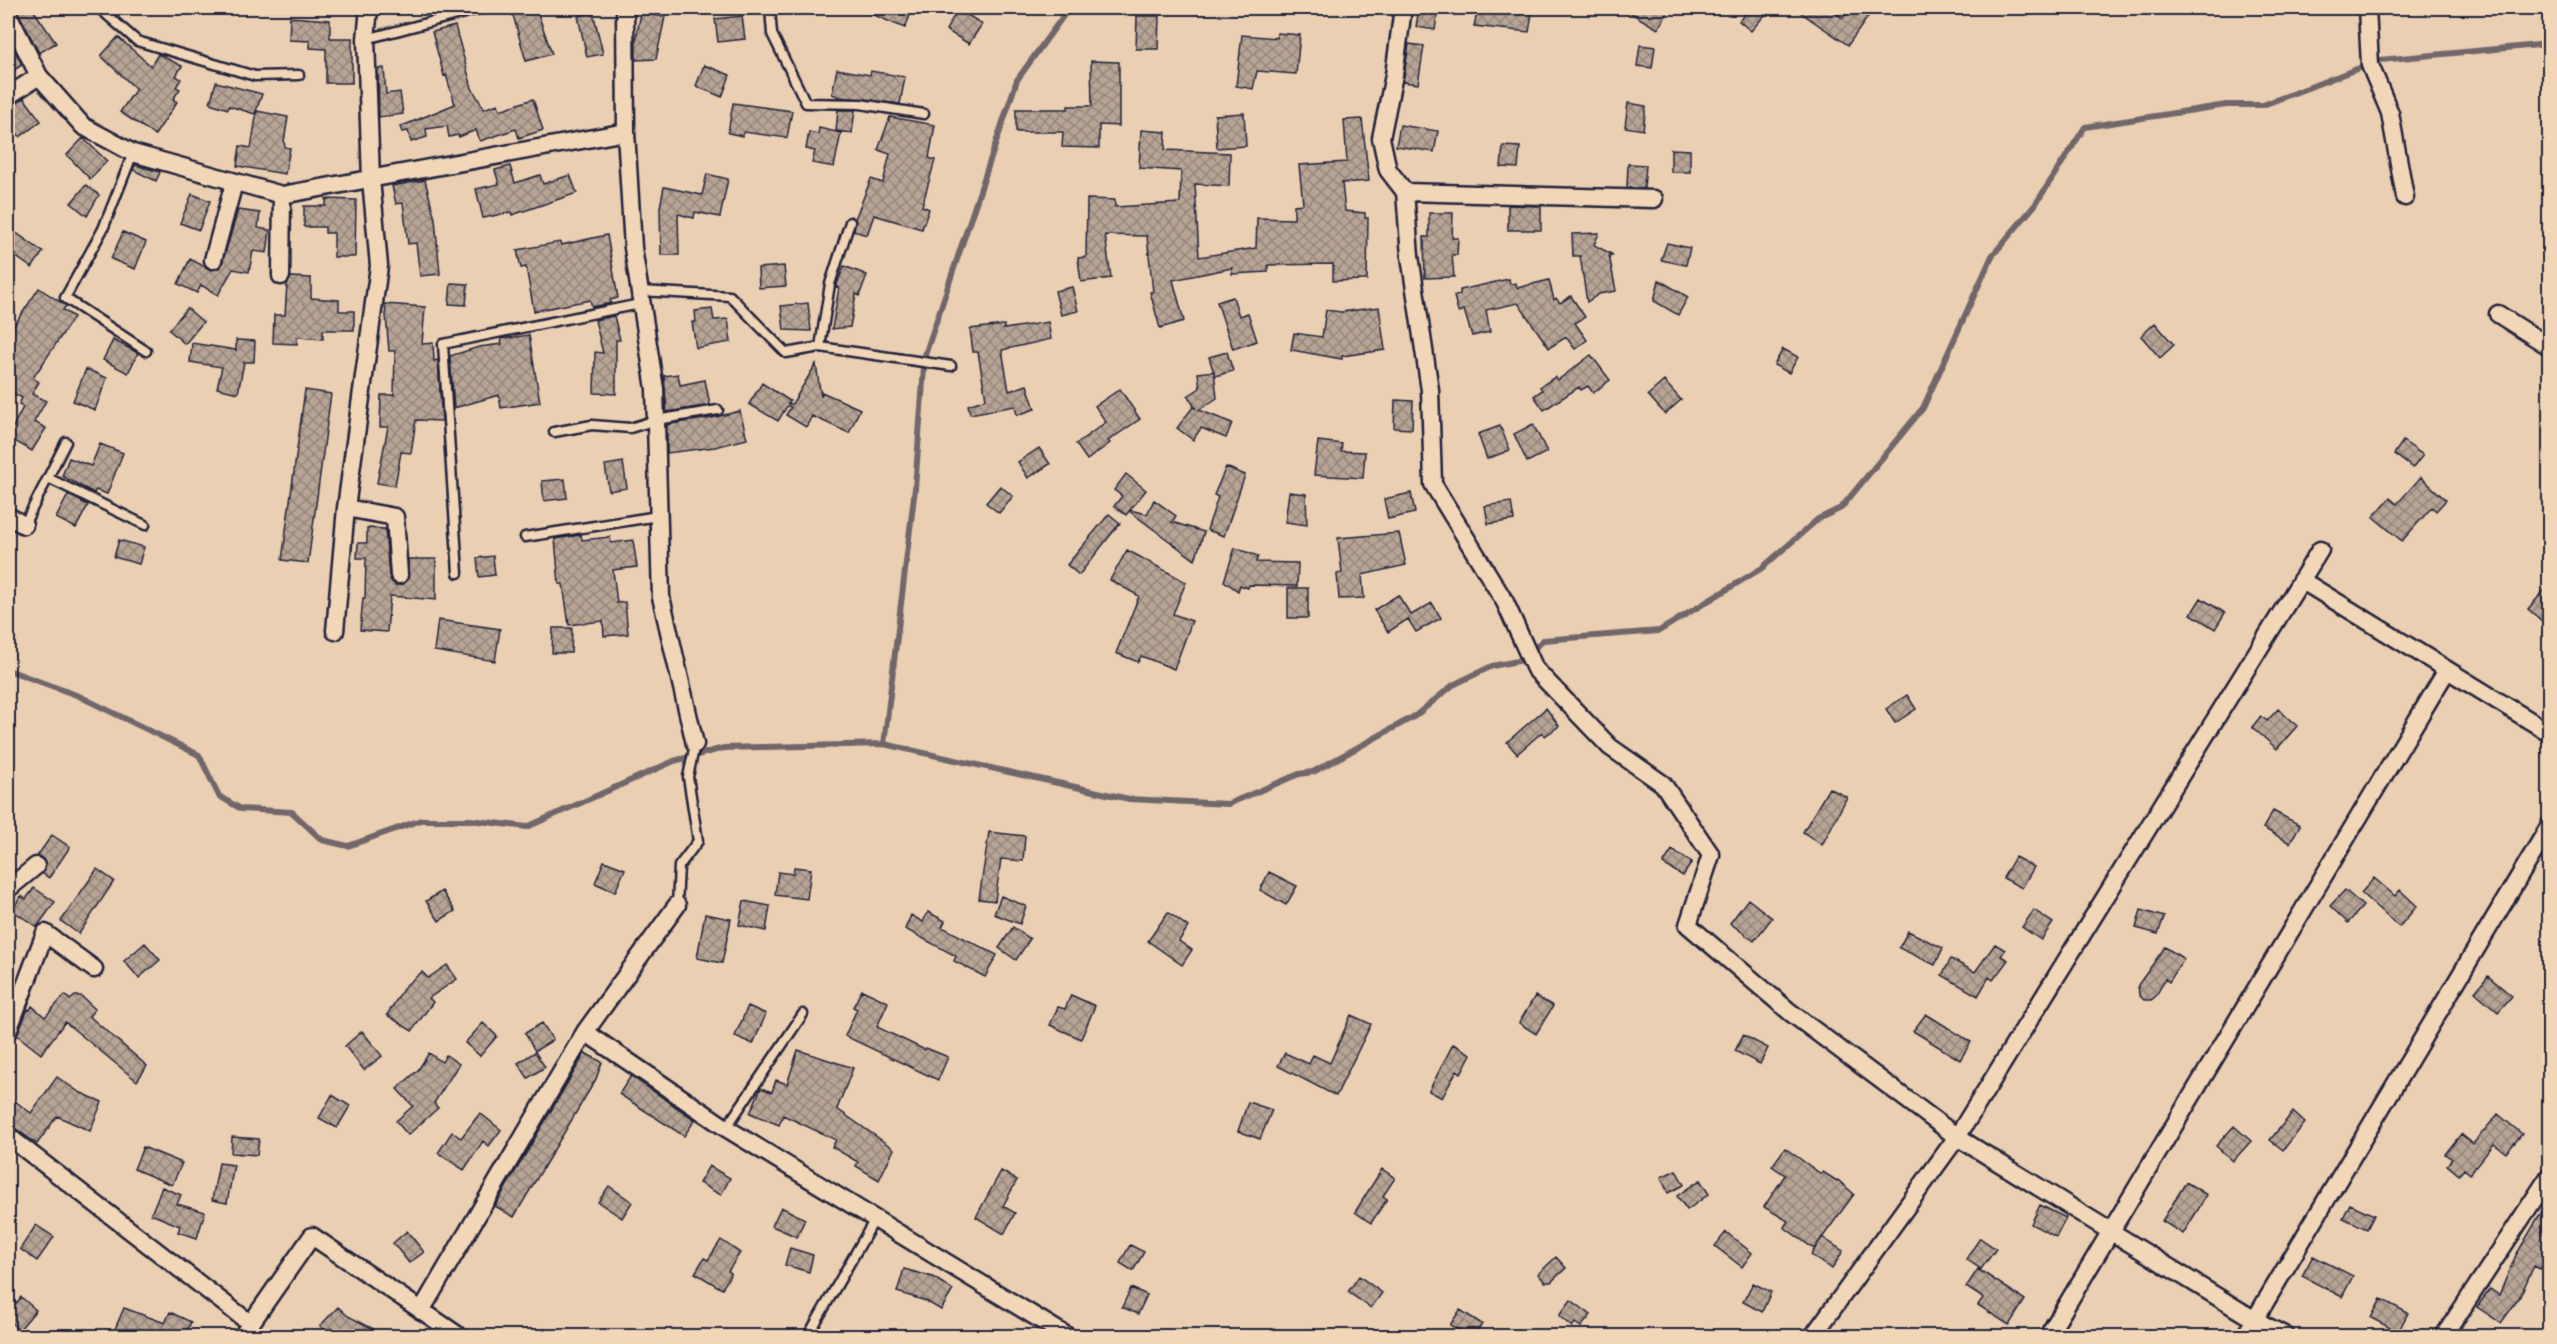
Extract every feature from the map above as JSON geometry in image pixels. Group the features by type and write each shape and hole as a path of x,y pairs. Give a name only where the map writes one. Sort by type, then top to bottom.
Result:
{"street":[{"path":"335,631 346,508 379,266 370,179 366,39 369,8"},
{"path":"625,8 626,132 633,248 655,389 661,597 695,744"},
{"path":"1403,8 1394,75 1381,138 1388,170 1405,192 1411,267 1430,390 1433,484 1505,602 1535,669 1610,747 1663,784 1711,855 1688,925 1790,1012 1957,1137 2255,1320 2286,1336"},
{"path":"2367,8 2370,65 2390,113 2405,197"},
{"path":"8,14 39,76 83,126 133,153 282,195 626,132"},
{"path":"8,96 39,76"},
{"path":"213,260 234,183"},
{"path":"1405,192 1654,199"},
{"path":"281,276 282,195"},
{"path":"2498,314 2550,347"},
{"path":"346,508 395,517 399,575"},
{"path":"8,516 24,525"},
{"path":"1813,1336 1957,1137 2320,550"},
{"path":"2301,580 2550,732"},
{"path":"2049,1336 2447,670"},
{"path":"2245,1336 2550,825"},
{"path":"8,889 36,866"},
{"path":"421,1311 585,1032 677,905"},
{"path":"8,1030 45,933 94,969"},
{"path":"585,1032 726,1128 1067,1336"},
{"path":"8,1136 246,1330 312,1236 457,1336"},
{"path":"2444,1336 2550,1175"}],"lane":[{"path":"99,8 137,41 255,76 299,75"},
{"path":"366,39 483,8"},
{"path":"770,8 772,34 806,103 860,104 924,114"},
{"path":"133,153 103,229 65,298 146,351"},
{"path":"820,347 830,284 850,222"},
{"path":"458,573 443,344 640,297 730,296 786,353 820,347 951,366"},
{"path":"554,432 592,425 630,428 656,420 718,410"},
{"path":"24,525 66,442"},
{"path":"48,477 145,525"},
{"path":"525,537 658,516"},
{"path":"677,905 679,866 698,841 688,777 695,744"},
{"path":"726,1128 803,1014"},
{"path":"807,1336 875,1220"}],"building":[{"path":"16,8 32,8 56,43 39,53"},
{"path":"511,8 536,8 552,54 526,61"},
{"path":"857,8 913,8 905,28"},
{"path":"1419,8 1438,8 1435,30 1416,27"},
{"path":"1478,8 1506,8 1532,13 1529,32 1474,26"},
{"path":"1622,8 1660,8 1668,12 1658,29"},
{"path":"1750,8 1771,8 1751,31 1739,21"},
{"path":"1794,8 1827,8 1843,18 1850,8 1855,8 1868,17 1848,45"},
{"path":"958,9 982,24 969,44 946,30"},
{"path":"593,12 603,54 587,57 578,16"},
{"path":"641,13 665,17 656,59 636,60 636,39"},
{"path":"742,16 745,39 718,42 715,19"},
{"path":"1137,16 1159,16 1158,49 1136,49"},
{"path":"290,17 330,20 330,38 352,38 352,83 326,83 326,49 310,48 310,41 289,40"},
{"path":"455,26 472,88 484,109 498,104 500,110 533,99 543,130 519,138 516,129 480,141 476,130 459,137 458,135 449,137 447,126 426,129 427,137 411,142 408,131 402,132 400,127 455,104 446,75 444,76 432,32"},
{"path":"1277,33 1300,35 1296,74 1257,71 1253,89 1236,86 1242,35 1277,38"},
{"path":"8,36 22,65 8,74"},
{"path":"118,37 151,66 158,54 182,66 176,76 181,79 176,87 180,89 173,99 177,102 155,135 120,112 136,89 101,56"},
{"path":"1409,44 1424,46 1418,84 1403,82"},
{"path":"1640,45 1655,47 1652,68 1637,66"},
{"path":"1091,61 1119,62 1119,126 1099,125 1099,148 1062,147 1063,132 1016,132 1016,109 1068,109 1068,106 1092,106"},
{"path":"704,65 730,75 722,97 696,86"},
{"path":"384,68 386,94 400,92 403,114 379,117 378,69"},
{"path":"837,69 870,75 871,71 905,77 900,104 840,97 832,94"},
{"path":"216,82 262,94 255,114 210,103"},
{"path":"24,98 41,121 20,137 8,121 8,110"},
{"path":"733,103 792,111 787,138 744,132 743,136 728,133"},
{"path":"1628,103 1646,106 1643,130 1625,127"},
{"path":"838,110 855,110 852,133 836,131"},
{"path":"257,111 288,117 284,142 285,147 290,148 285,174 237,166 240,146 251,148"},
{"path":"1244,113 1246,146 1217,148 1215,115"},
{"path":"890,117 935,125 929,158 935,160 922,206 929,209 922,229 874,215 867,235 854,231 855,219 871,179 883,183 890,154 878,150"},
{"path":"1362,119 1369,181 1342,183 1345,211 1365,213 1365,218 1368,218 1367,280 1333,281 1333,264 1268,265 1268,272 1232,274 1232,268 1173,280 1184,321 1160,328 1150,292 1153,292 1147,236 1105,235 1111,278 1081,282 1078,258 1086,257 1087,199 1115,200 1115,207 1180,203 1181,171 1139,168 1141,130 1166,132 1165,150 1230,153 1229,186 1195,184 1199,257 1256,248 1257,218 1294,219 1294,205 1303,204 1299,165 1347,162 1344,120"},
{"path":"1400,125 1438,131 1434,152 1396,146"},
{"path":"819,128 841,133 834,167 812,163 815,151 806,149 809,132 818,134"},
{"path":"83,138 107,161 90,179 67,155"},
{"path":"1503,146 1520,147 1518,168 1501,167"},
{"path":"1671,149 1690,150 1690,172 1671,172"},
{"path":"1628,164 1646,165 1644,188 1627,188"},
{"path":"135,165 160,172 156,181 133,170"},
{"path":"510,166 515,183 540,175 543,184 570,175 577,193 512,215 511,212 483,218 476,189 499,184 495,170"},
{"path":"707,174 728,179 720,217 695,212 694,218 678,214 679,255 661,255 660,207 664,187 702,195"},
{"path":"425,180 435,219 440,274 420,276 416,243 408,244 403,203 396,204 392,186"},
{"path":"86,185 99,195 87,216 71,203"},
{"path":"192,194 210,201 199,230 180,223"},
{"path":"326,199 356,200 355,257 334,257 334,233 325,233 325,227 304,227 304,206 326,206"},
{"path":"1508,205 1541,206 1541,230 1508,230"},
{"path":"238,210 260,213 258,228 270,230 267,253 253,251 249,272 233,269 218,295 201,285 197,293 178,284 190,259 211,270 221,267"},
{"path":"1429,213 1453,213 1452,238 1458,238 1457,255 1452,255 1454,277 1425,278 1424,237 1429,237"},
{"path":"8,227 43,252 32,268 8,251"},
{"path":"123,232 146,242 135,269 111,259"},
{"path":"1599,233 1594,245 1613,255 1609,255 1616,291 1599,294 1587,302 1580,256 1573,256 1572,234"},
{"path":"607,235 618,298 610,300 611,303 592,307 590,300 534,311 526,267 521,268 517,250 560,242 561,245"},
{"path":"1667,243 1690,248 1686,265 1661,260"},
{"path":"784,266 786,286 759,288 758,268"},
{"path":"844,266 867,275 859,296 856,294 850,327 832,329 839,288 836,287"},
{"path":"291,277 311,278 311,298 339,300 339,311 354,311 354,330 323,330 323,339 297,337 297,344 273,343 274,315 285,315 287,284"},
{"path":"1509,279 1510,284 1516,283 1517,288 1549,280 1554,300 1556,298 1560,303 1571,296 1585,317 1575,323 1587,340 1575,349 1566,337 1549,348 1518,303 1486,310 1490,332 1472,336 1464,310 1458,312 1454,296 1460,295 1460,290"},
{"path":"1659,280 1688,297 1678,315 1654,301"},
{"path":"451,283 468,284 466,305 449,304"},
{"path":"1072,287 1078,311 1061,315 1055,291"},
{"path":"39,288 66,306 63,310 74,317 33,378 39,382 32,394 46,401 34,422 46,428 32,451 8,437 23,407 19,404 22,398 8,390 8,323 13,327"},
{"path":"1233,297 1239,316 1248,313 1257,341 1233,349 1217,302"},
{"path":"808,303 811,331 784,330 781,306"},
{"path":"385,304 425,307 422,344 433,343 434,361 438,360 442,421 416,420 411,453 401,452 395,486 377,483 388,427 380,427 381,395 394,395 395,351 389,351"},
{"path":"1379,307 1385,350 1342,356 1342,359 1291,350 1294,333 1322,337 1326,310 1341,312"},
{"path":"187,308 203,322 185,344 169,330"},
{"path":"712,309 714,320 728,319 731,342 696,348 692,322 696,322 695,311"},
{"path":"614,316 620,340 616,340 616,394 594,393 595,352 603,353 595,320"},
{"path":"1048,322 1051,339 1002,350 1009,391 1027,385 1035,409 1017,415 1015,406 970,414 968,405 986,399 978,352 973,352 970,329 1004,325 1004,329"},
{"path":"2155,323 2174,345 2160,358 2141,336"},
{"path":"529,335 540,402 501,408 499,395 454,408 450,356 479,347 502,344 501,339"},
{"path":"113,340 138,353 128,373 103,360"},
{"path":"236,340 255,341 254,362 244,362 238,393 217,388 222,367 190,362 192,343 236,350"},
{"path":"1783,349 1798,357 1789,373 1774,365"},
{"path":"1227,352 1233,371 1215,376 1209,357"},
{"path":"1591,355 1610,380 1593,393 1588,386 1581,390 1579,387 1544,410 1534,396 1542,390 1540,387 1555,377 1558,380"},
{"path":"816,364 821,397 822,392 860,409 849,433 812,416 806,427 786,415 791,407 787,406 778,421 749,404 762,383 790,401 788,404 792,404"},
{"path":"86,369 107,378 95,410 73,401"},
{"path":"1214,371 1217,398 1199,410 1232,423 1226,438 1201,428 1193,440 1177,428 1193,407 1196,409 1188,396 1200,388 1198,373"},
{"path":"678,374 680,385 705,380 710,405 667,412 664,376"},
{"path":"1664,381 1681,400 1665,414 1648,395"},
{"path":"1120,389 1140,419 1108,441 1110,443 1087,460 1076,444 1106,422 1095,406"},
{"path":"305,390 331,394 308,563 282,560"},
{"path":"1395,400 1413,401 1412,429 1394,428"},
{"path":"740,411 747,439 715,447 667,453 667,426 670,424"},
{"path":"1533,424 1547,452 1527,462 1514,434"},
{"path":"1500,426 1510,450 1487,459 1478,434"},
{"path":"1318,441 1342,444 1341,451 1365,452 1363,478 1314,475"},
{"path":"2403,441 2423,455 2413,468 2394,454"},
{"path":"100,444 123,453 107,494 96,490 94,493 62,476 69,458 91,466"},
{"path":"1039,448 1050,464 1028,478 1018,462"},
{"path":"623,462 627,488 609,491 605,465"},
{"path":"1226,467 1245,475 1224,536 1207,530 1218,497 1214,495"},
{"path":"1126,474 1146,490 1130,510 1147,514 1154,500 1176,516 1172,522 1204,532 1195,560 1129,511 1126,515 1114,506 1122,496 1114,490"},
{"path":"2421,477 2446,500 2436,511 2432,507 2402,541 2373,517 2390,498 2397,504"},
{"path":"565,479 567,498 544,501 542,481"},
{"path":"1000,486 1013,496 999,513 986,503"},
{"path":"1289,492 1306,494 1307,525 1285,522"},
{"path":"1411,493 1415,513 1388,519 1384,499"},
{"path":"68,495 88,505 76,528 56,518"},
{"path":"1511,502 1514,520 1488,524 1485,506"},
{"path":"1109,514 1120,523 1079,575 1067,565"},
{"path":"367,528 385,529 389,576 395,585 408,580 408,559 436,559 436,600 390,596 387,632 360,630 363,598 365,598 366,558 357,558 358,543 367,543"},
{"path":"1399,533 1406,565 1362,575 1364,598 1339,599 1337,574 1342,573 1338,538"},
{"path":"581,535 582,540 610,537 611,543 633,540 637,567 613,570 617,603 625,602 628,634 604,636 603,621 569,625 563,584 559,584 555,539"},
{"path":"119,540 144,547 139,564 114,557"},
{"path":"1235,548 1258,556 1256,562 1298,563 1297,586 1249,585 1248,588 1240,585 1238,591 1224,581"},
{"path":"1127,550 1186,582 1173,614 1192,621 1174,669 1141,656 1138,662 1116,653 1139,596 1110,580"},
{"path":"493,556 495,575 479,577 477,558"},
{"path":"2550,584 2550,628 2528,609"},
{"path":"1288,588 1308,588 1308,618 1288,618"},
{"path":"1398,595 1411,615 1432,603 1441,618 1416,632 1408,619 1388,632 1374,610"},
{"path":"2201,598 2225,613 2215,629 2191,614"},
{"path":"438,620 500,629 495,661 434,651"},
{"path":"553,628 572,628 571,653 552,653"},
{"path":"1907,695 1916,709 1895,723 1886,709"},
{"path":"1546,708 1559,726 1545,736 1542,732 1517,754 1507,742"},
{"path":"2278,709 2297,726 2277,749 2252,727 2261,716 2267,721"},
{"path":"1829,788 1847,797 1822,845 1803,832"},
{"path":"2273,811 2300,825 2290,843 2263,828"},
{"path":"989,832 1025,836 1023,861 1001,859 995,901 979,899"},
{"path":"52,835 70,847 49,878 43,874 46,864 38,855"},
{"path":"1672,850 1692,862 1683,876 1663,864"},
{"path":"2015,857 2034,867 2022,888 2003,878"},
{"path":"604,861 625,869 615,892 595,883"},
{"path":"794,867 811,869 807,899 775,895 778,872 793,874"},
{"path":"97,869 114,881 79,934 61,921"},
{"path":"1269,872 1297,886 1286,905 1260,890"},
{"path":"2374,878 2395,896 2400,890 2417,906 2399,927 2361,893"},
{"path":"34,888 55,902 37,927 12,910 21,896 26,899"},
{"path":"2345,890 2363,906 2348,923 2330,906"},
{"path":"442,891 455,911 439,921 426,901"},
{"path":"1001,896 1026,906 1020,924 994,914"},
{"path":"1748,899 1772,918 1754,941 1730,923"},
{"path":"744,901 770,906 766,931 739,925"},
{"path":"2034,910 2053,923 2041,940 2022,927"},
{"path":"2141,910 2164,917 2158,934 2136,928"},
{"path":"928,912 945,921 942,927 997,955 985,977 954,961 956,956 905,929 911,915 923,922"},
{"path":"1168,912 1188,927 1179,941 1192,950 1182,965 1148,941"},
{"path":"705,914 731,919 722,963 697,958"},
{"path":"1013,927 1030,939 1016,960 999,948"},
{"path":"1908,931 1943,948 1935,965 1899,948"},
{"path":"145,943 160,960 139,978 124,961"},
{"path":"1995,944 2005,950 2001,956 2008,960 1993,980 1989,977 1978,996 1942,975 1951,959 1975,972"},
{"path":"2165,947 2184,959 2169,982 2165,979 2156,996 2151,1000 2144,1000 2139,995 2138,985"},
{"path":"447,965 457,979 429,998 433,1002 412,1031 387,1015 405,986 422,972 428,978"},
{"path":"2488,976 2512,996 2498,1012 2475,992"},
{"path":"862,990 888,1002 877,1027 925,1050 926,1048 948,1057 938,1080 845,1036 857,1009 853,1007"},
{"path":"65,995 70,1000 75,996 81,996 95,1009 89,1016 147,1066 137,1081 65,1022 41,1054 17,1035 28,1009 30,1010 32,1006 45,1017"},
{"path":"1071,995 1095,1006 1081,1039 1050,1025 1058,1007 1065,1009"},
{"path":"1535,996 1553,1006 1536,1034 1519,1023"},
{"path":"748,1006 766,1014 753,1044 735,1036"},
{"path":"1926,1014 1971,1042 1960,1060 1913,1031"},
{"path":"1351,1015 1371,1024 1336,1096 1278,1066 1285,1053 1309,1064 1313,1055 1330,1063"},
{"path":"483,1023 497,1036 480,1056 465,1043"},
{"path":"542,1023 553,1040 535,1051 525,1033"},
{"path":"362,1031 382,1056 364,1070 345,1046"},
{"path":"1743,1035 1768,1048 1760,1064 1735,1051"},
{"path":"1453,1044 1471,1054 1461,1073 1457,1070 1442,1098 1429,1091"},
{"path":"798,1050 853,1068 837,1109 894,1149 879,1180 856,1166 858,1162 832,1147 836,1140 783,1115 779,1125 750,1113 761,1088 772,1092 776,1080 787,1084"},
{"path":"535,1052 545,1067 528,1078 518,1063"},
{"path":"429,1053 442,1062 446,1055 459,1064 434,1103 438,1108 408,1135 396,1121 413,1106 397,1089 418,1070"},
{"path":"585,1053 602,1062 596,1079 514,1217 495,1206"},
{"path":"631,1076 695,1120 684,1136 619,1094"},
{"path":"57,1077 79,1092 102,1102 90,1131 57,1116 37,1144 8,1123 8,1096 31,1113"},
{"path":"332,1095 350,1106 337,1128 319,1118"},
{"path":"1248,1102 1272,1110 1260,1139 1238,1131"},
{"path":"2293,1112 2305,1123 2283,1150 2270,1140"},
{"path":"480,1113 501,1130 489,1146 483,1141 464,1170 438,1153 452,1132 461,1138"},
{"path":"2498,1114 2522,1134 2506,1153 2494,1144 2470,1174 2464,1169 2459,1175 2447,1165 2452,1159 2445,1154 2461,1134 2473,1144"},
{"path":"2234,1126 2251,1141 2233,1161 2216,1146"},
{"path":"232,1137 259,1139 257,1155 231,1153"},
{"path":"143,1147 182,1163 172,1185 134,1169"},
{"path":"1785,1148 1821,1174 1823,1172 1838,1180 1854,1194 1814,1249 1784,1227 1788,1221 1764,1207 1785,1175 1772,1166"},
{"path":"219,1163 234,1165 227,1203 212,1200"},
{"path":"709,1166 730,1178 721,1195 699,1183"},
{"path":"1382,1169 1395,1178 1383,1196 1387,1199 1371,1223 1355,1212"},
{"path":"1676,1170 1684,1185 1668,1193 1661,1177"},
{"path":"1001,1171 1017,1180 1003,1206 1015,1213 1004,1234 976,1217"},
{"path":"1700,1180 1709,1194 1687,1210 1677,1196"},
{"path":"2186,1182 2207,1195 2183,1234 2162,1221"},
{"path":"609,1186 632,1202 622,1218 598,1202"},
{"path":"162,1187 181,1195 177,1204 205,1212 197,1238 178,1232 180,1226 151,1214"},
{"path":"2550,1198 2550,1253 2540,1269 2534,1266 2519,1298 2501,1323 2477,1307 2490,1289 2499,1295 2516,1255"},
{"path":"2350,1204 2374,1215 2367,1229 2343,1218"},
{"path":"2040,1205 2066,1218 2056,1237 2031,1224"},
{"path":"781,1207 805,1219 797,1237 772,1226"},
{"path":"36,1225 54,1237 37,1261 20,1249"},
{"path":"407,1231 424,1252 409,1263 393,1243"},
{"path":"1726,1232 1752,1253 1742,1267 1715,1246"},
{"path":"1822,1237 1843,1251 1832,1269 1811,1255"},
{"path":"1980,1238 1996,1249 1981,1269 1966,1259"},
{"path":"721,1240 740,1253 728,1271 731,1273 722,1289 695,1273 704,1258 708,1260"},
{"path":"1130,1245 1144,1252 1133,1271 1120,1263"},
{"path":"790,1248 813,1255 809,1272 785,1265"},
{"path":"2313,1256 2353,1276 2342,1297 2302,1276"},
{"path":"1556,1257 1566,1268 1551,1282 1545,1282 1538,1274"},
{"path":"904,1269 933,1277 953,1290 941,1310 926,1301 897,1292"},
{"path":"1978,1269 2025,1300 2009,1325 1978,1305 1983,1298 1966,1287"},
{"path":"1359,1276 1382,1293 1371,1308 1348,1292"},
{"path":"1753,1283 1771,1292 1762,1312 1743,1302"},
{"path":"1131,1288 1147,1295 1138,1314 1122,1307"},
{"path":"8,1297 16,1304 21,1297 36,1310 19,1330 8,1320"},
{"path":"2381,1299 2408,1313 2398,1332 2371,1318"},
{"path":"1571,1300 1591,1315 1581,1327 1575,1323 1572,1327 1559,1316"},
{"path":"338,1307 348,1316 387,1336 332,1336 320,1326"},
{"path":"124,1308 165,1323 170,1312 191,1322 186,1333 195,1336 112,1336"},
{"path":"1460,1310 1482,1324 1474,1336 1469,1336 1450,1325"}],"waterway":[{"path":"884,744 915,488 925,355 1017,80 1069,8"},
{"path":"8,670 79,696 199,755 219,796 241,809 292,812 322,840 348,846 421,820 470,820 527,827 674,761 724,748 884,744 1129,799 1228,804 1299,774 1313,772 1415,716 1453,685 1492,666 1523,660 1543,640 1659,631 1762,568 1818,519 1841,508 1923,408 1992,256 2035,205 2085,127 2226,105 2263,105 2380,60 2550,44"}]}
